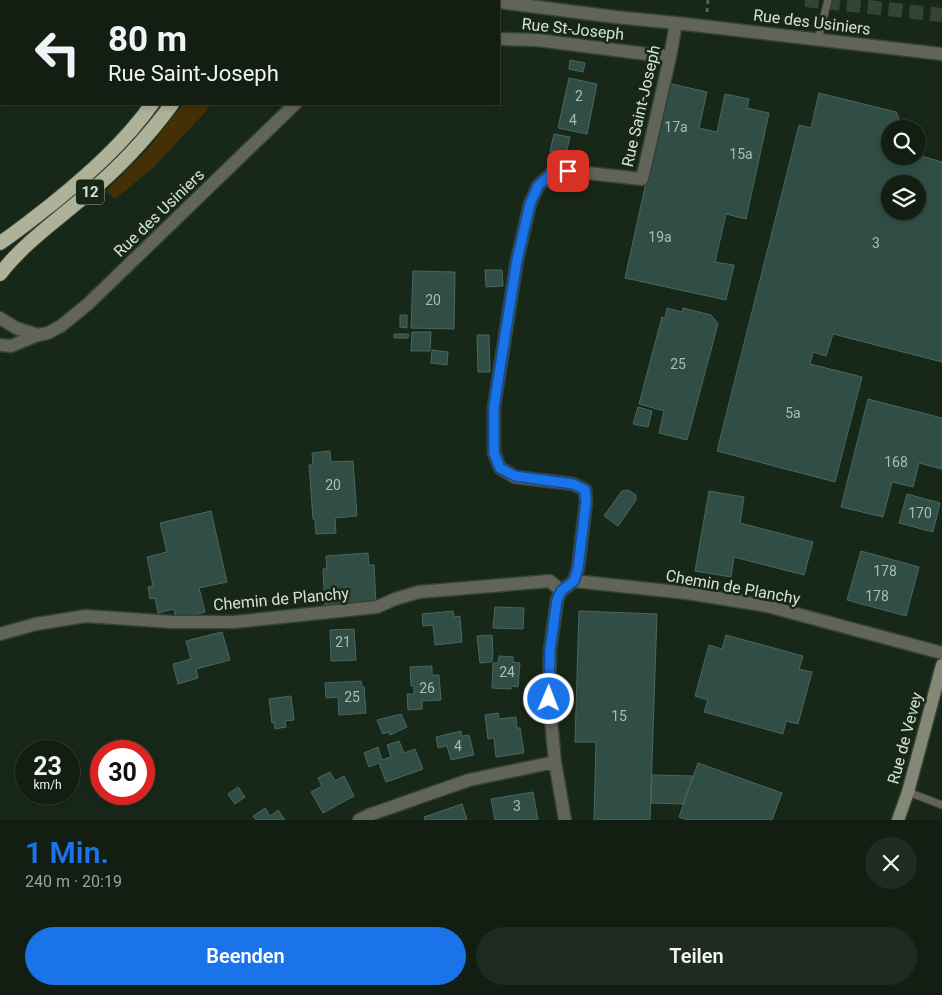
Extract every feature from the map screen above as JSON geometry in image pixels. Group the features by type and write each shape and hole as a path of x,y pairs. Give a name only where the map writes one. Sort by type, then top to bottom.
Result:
{"highway":[{"name":"12","path":"0,243 74,186 120,142 151,105"},
{"name":"12","path":"0,274 19,252 119,166 146,137 171,105"}],"main road":[{"name":"Rue de Vevey","path":"898,820 908,792 942,665"}],"street":[{"name":"Rue des Usiniers","path":"500,2 942,54"},
{"name":"Rue Saint-Joseph","path":"574,581 578,568 586,502 585,490 573,484 515,476 500,468 494,453 494,407 517,260 530,204 538,186 552,173 568,171 642,179 676,23"},
{"name":"Rue St-Joseph","path":"503,38 537,40 670,57"},
{"name":"Rue des Usiniers","path":"0,345 11,346 48,333 61,326 88,304 294,105"},
{"path":"0,318 16,328 38,335"},
{"name":"Chemin de Planchy","path":"0,634 36,624 86,616 174,622 234,622 377,607 419,592 550,581 561,591"},
{"path":"565,820 555,762 549,699 550,650 557,600 561,591 574,581"},
{"name":"Chemin de Planchy","path":"574,581 687,593 767,606 942,653"},
{"path":"359,820 369,814 468,780 555,762"}],"lane":[{"path":"818,40 828,0"},
{"path":"908,792 942,805"}],"shaded area":[{"path":"182,105 210,105 154,167 115,199 106,191 147,150"}],"building":[{"path":"570,60 585,63 583,72 569,69"},
{"path":"569,78 597,84 587,134 558,128"},
{"path":"668,83 707,92 699,128 717,132 725,94 749,99 747,108 769,113 746,219 726,214 715,262 734,265 726,300 625,278"},
{"path":"819,93 896,112 898,120 881,120 881,165 926,165 926,157 942,162 942,362 833,334 826,356 813,352 810,364 862,377 835,482 717,451 799,125 811,128"},
{"path":"554,134 570,137 566,154 550,151"},
{"path":"485,270 502,270 503,286 486,287"},
{"path":"413,271 455,272 454,329 411,328"},
{"path":"667,308 682,312 683,308 711,315 718,324 687,440 659,433 664,411 639,404 662,317 665,318"},
{"path":"400,315 407,315 407,328 400,327"},
{"path":"412,332 431,332 430,351 411,351"},
{"path":"394,334 409,334 408,338 394,338"},
{"path":"477,335 489,335 490,372 478,372"},
{"path":"432,350 448,352 447,365 431,363"},
{"path":"868,399 942,418 942,469 919,463 913,487 892,482 883,517 841,507"},
{"path":"638,407 652,411 648,427 633,424"},
{"path":"330,451 331,462 353,461 357,516 335,518 336,533 316,534 309,465 313,465 312,453"},
{"path":"628,490 636,495 636,500 618,526 604,516 622,491"},
{"path":"709,491 744,497 740,523 813,542 804,575 734,557 731,577 695,571"},
{"path":"907,494 940,503 933,532 899,523"},
{"path":"211,511 227,582 199,588 205,612 176,619 174,609 158,613 155,598 150,599 148,587 153,586 147,557 167,552 160,523"},
{"path":"861,551 919,567 906,616 847,600"},
{"path":"368,553 369,565 374,565 376,604 325,607 323,569 327,569 326,556"},
{"path":"495,607 524,608 523,629 493,628"},
{"path":"453,611 454,617 460,616 462,642 435,645 433,625 423,626 422,614"},
{"path":"579,611 657,614 650,820 594,820 596,742 575,742"},
{"path":"354,629 356,660 331,661 330,630"},
{"path":"222,632 230,660 196,669 198,678 178,684 173,664 191,659 186,641"},
{"path":"492,635 492,662 480,663 477,636"},
{"path":"726,635 803,656 799,669 812,672 798,724 786,721 783,734 704,712 708,700 695,696 709,645 722,649"},
{"path":"499,656 513,657 513,662 520,663 518,687 511,686 511,689 492,688 493,663 498,663"},
{"path":"432,666 432,675 439,675 441,700 422,701 422,709 408,710 407,694 414,694 414,686 411,686 410,667"},
{"path":"361,681 362,687 364,687 366,713 339,715 338,697 326,698 325,683"},
{"path":"291,696 294,720 285,721 286,727 275,729 274,722 272,723 269,699"},
{"path":"498,713 499,719 516,717 517,728 520,728 524,753 496,757 494,738 488,739 485,715"},
{"path":"401,714 407,727 390,735 389,732 383,734 377,720"},
{"path":"461,731 462,736 469,735 474,755 451,760 447,746 438,748 436,737"},
{"path":"399,741 404,753 415,749 423,769 386,782 379,763 369,767 364,753 378,747 382,760 391,757 387,745"},
{"path":"698,763 782,793 772,820 688,820 679,817"},
{"path":"330,772 335,781 344,776 354,796 323,813 311,792 322,786 318,778"},
{"path":"652,775 693,776 683,804 651,803"},
{"path":"238,787 245,797 235,804 228,794"},
{"path":"533,792 538,820 495,820 491,799"},
{"path":"462,804 467,820 425,820 424,817"},
{"path":"265,808 270,816 278,810 285,820 256,820 253,816"}],"tunnel":[{"path":"805,0 942,15"}],"route":[{"path":"549,699 550,650 557,600 561,591 574,581 578,568 586,502 585,490 573,484 515,476 500,468 494,453 494,407 517,260 530,204 538,186 552,173 568,171"}]}
